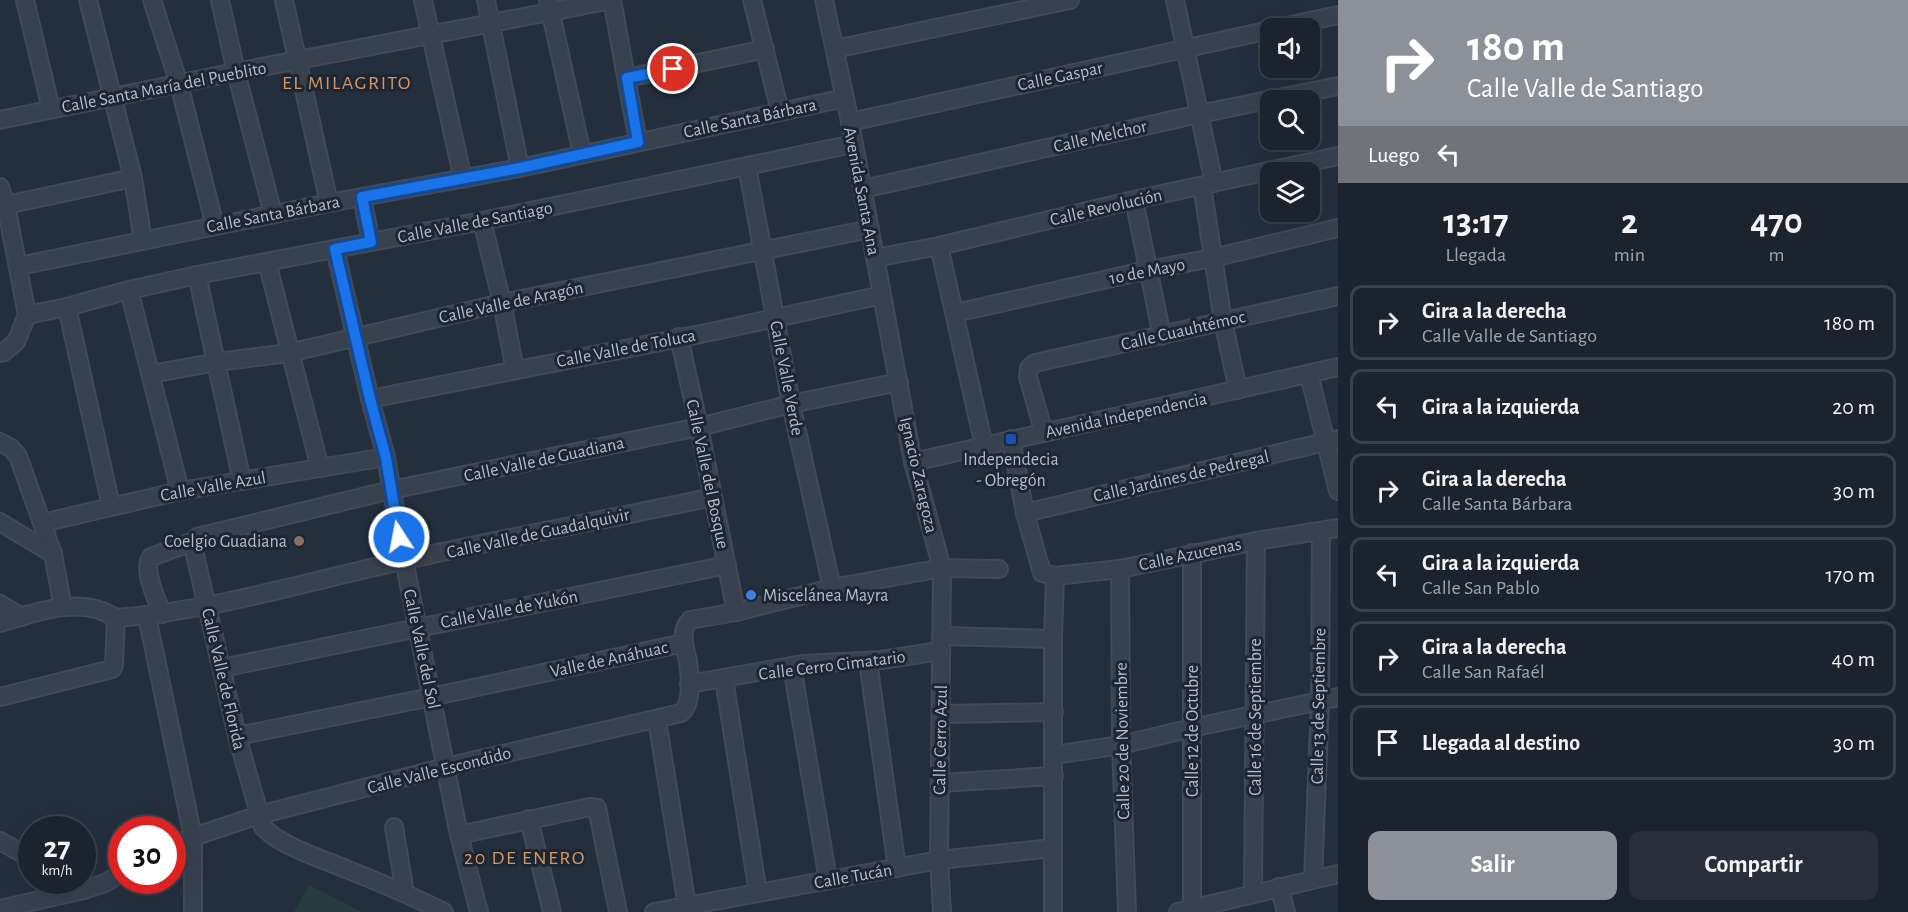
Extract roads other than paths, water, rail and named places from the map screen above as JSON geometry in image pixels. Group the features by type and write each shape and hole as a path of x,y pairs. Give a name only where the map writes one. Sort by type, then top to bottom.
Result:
{"street":[{"path":"25,0 51,109"},
{"path":"88,0 133,178 143,240"},
{"path":"152,0 179,84 215,226"},
{"path":"220,0 273,214"},
{"path":"284,0 329,203"},
{"path":"423,0 463,179"},
{"path":"486,0 520,168"},
{"path":"612,0 638,142"},
{"name":"Calle Santa María del Pueblito","path":"0,120 490,24 550,6 612,0"},
{"path":"752,0 780,111"},
{"name":"Avenida Santa Ana","path":"824,0 850,122 899,382"},
{"path":"835,50 1070,0"},
{"path":"1175,0 1198,114 1223,321 1238,390"},
{"path":"550,6 582,154"},
{"path":"1320,19 1338,15"},
{"name":"Calle Gaspar","path":"850,122 1260,32"},
{"path":"627,78 765,49"},
{"name":"Calle Melchor","path":"862,189 1198,114 1338,86"},
{"name":"Calle Santa Bárbara","path":"19,266 329,203 520,168 845,98"},
{"name":"Calle Valle de Santiago","path":"27,315 197,275 482,221 853,144"},
{"name":"Calle Revolución","path":"875,258 939,246 1134,200 1338,156"},
{"name":"Calle Valle Verde","path":"747,166 791,404 832,588"},
{"path":"6,205 133,178"},
{"path":"0,187 19,266 27,315 16,342 0,353"},
{"path":"362,197 371,242"},
{"path":"1134,200 1162,336"},
{"path":"482,221 515,370"},
{"name":"1o de Mayo","path":"955,313 1148,270 1214,258 1338,228"},
{"name":"Calle Valle de Aragón","path":"151,374 217,362 289,353 502,303 870,229"},
{"path":"939,246 984,446"},
{"name":"Calle Valle del Sol","path":"335,249 386,458 459,835 479,912"},
{"path":"267,262 320,468"},
{"path":"197,275 242,481"},
{"path":"129,290 180,491"},
{"name":"Calle Valle de Toluca","path":"370,399 882,295"},
{"name":"Calle Cuauhtémoc","path":"1044,433 1028,377 1029,368 1035,363 1338,296"},
{"path":"66,307 111,506"},
{"name":"Calle Valle del Bosque","path":"679,338 736,612"},
{"name":"Avenida Independencia","path":"914,462 1338,368"},
{"path":"1310,374 1332,440 1338,491"},
{"name":"Calle Valle de Guadiana","path":"154,615 153,588 147,566 148,561 151,557 192,542 196,537 391,490 699,427 791,404 899,382"},
{"name":"Ignacio Zaragoza","path":"899,382 914,462 942,568"},
{"path":"1011,439 1025,513 1049,574 1054,712 1053,912"},
{"name":"Calle Jardines de Pedregal","path":"1025,513 1332,440"},
{"path":"5,445 18,456 42,523 53,554 63,607"},
{"name":"Calle Valle Azul","path":"42,523 180,491 386,458"},
{"name":"Calle Valle de Guadalquivir","path":"116,618 154,615 207,606 404,560 713,497"},
{"path":"0,522 53,554"},
{"name":"Calle Azucenas","path":"1049,574 1120,569 1192,553 1338,528"},
{"name":"Calle 13 de Septiembre","path":"1313,880 1320,700 1321,531"},
{"name":"Calle 16 de Septiembre","path":"1253,893 1256,541"},
{"name":"Calle Valle de Florida","path":"192,542 237,736 259,815"},
{"name":"Calle 12 de Octubre","path":"1185,910 1192,728 1192,553"},
{"name":"Calle Valle de Yukón","path":"222,668 727,565"},
{"name":"Valle de Anáhuac","path":"237,736 684,643 685,628 690,620 736,612 832,588 942,568 999,569"},
{"name":"Calle Cerro Azul","path":"942,568 942,714 939,783 942,912"},
{"name":"Calle 20 de Noviembre","path":"1120,569 1121,745 1127,912"},
{"path":"0,604 22,617"},
{"path":"0,623 63,607 87,607 105,611 116,618 112,669 0,698"},
{"path":"154,615 193,837 193,912"},
{"name":"Calle Cerro Cimatario","path":"689,684 792,666 868,661 941,643 1053,639"},
{"path":"684,643 689,684"},
{"path":"868,661 897,868"},
{"path":"792,666 828,880"},
{"path":"724,679 758,893"},
{"name":"Calle Valle Escondido","path":"186,840 259,815 446,767 681,713 686,709 689,684"},
{"path":"1054,755 1121,745 1338,697"},
{"path":"942,714 1054,712"},
{"path":"657,720 687,906"},
{"path":"939,783 1054,776"},
{"path":"459,835 590,807 597,808 618,912"},
{"path":"259,815 262,827 268,833 298,849 405,893 444,912"},
{"path":"529,819 552,912"},
{"path":"394,827 405,893"},
{"path":"0,841 18,851"},
{"name":"Calle Tucán","path":"654,912 687,906 720,906 758,893 939,860 1052,848"},
{"path":"1185,910 1212,908 1253,893 1338,874"},
{"path":"1279,887 1286,912"},
{"path":"0,909 43,905 73,894"}],"place":[{"name":"Independecia - Obregón","path":"1011,439"},
{"name":"Coelgio Guadiana","path":"299,541"},
{"name":"Miscelánea Mayra","path":"751,595"}],"district":[{"name":"EL MILAGRITO","path":"347,82"},
{"name":"20 DE ENERO","path":"525,857"}]}
